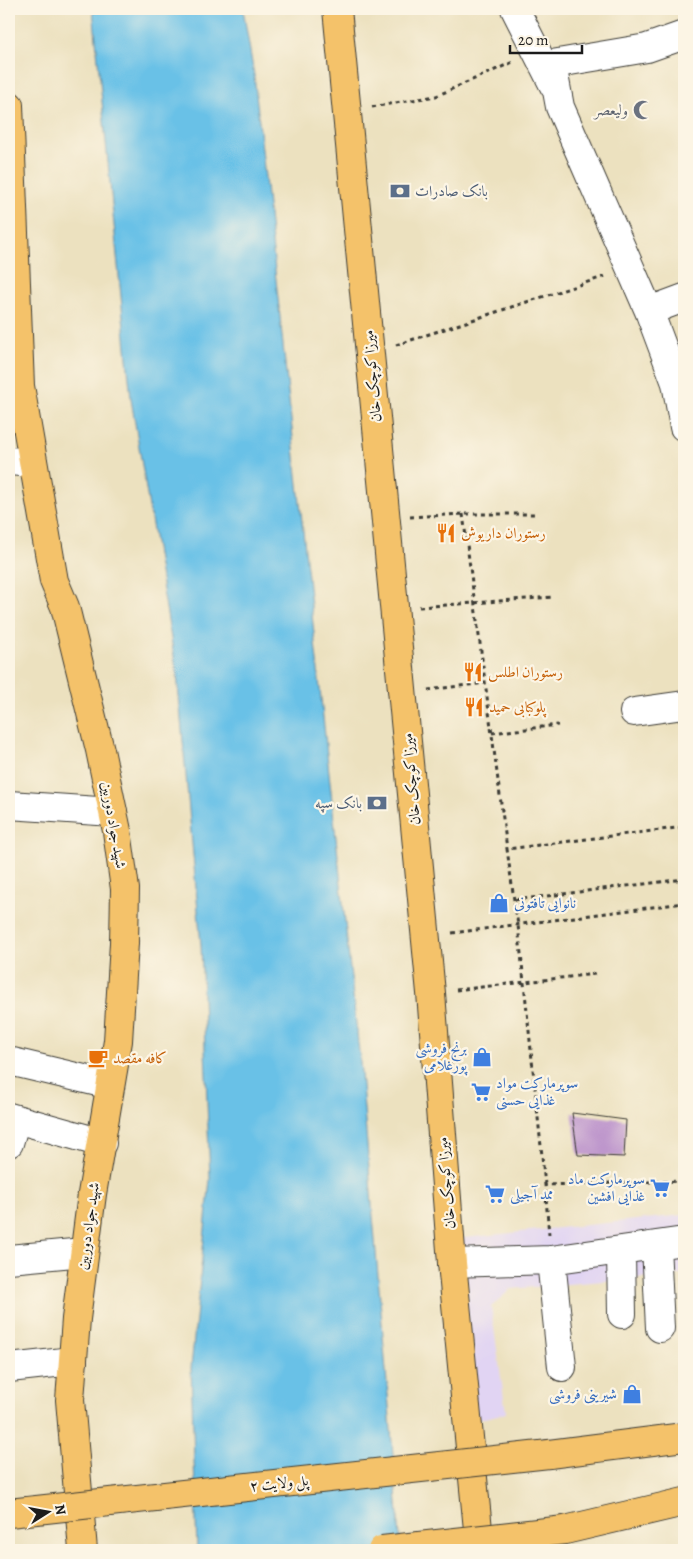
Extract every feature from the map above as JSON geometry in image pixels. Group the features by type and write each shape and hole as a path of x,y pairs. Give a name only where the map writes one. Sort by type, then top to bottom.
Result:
{"main road":[{"name":"میرزا کوچک خان","path":"337,9 426,936 452,1263 480,1550"},
{"name":"شهید جواد دوربین","path":"9,105 20,386 21,462 54,581 65,607 114,812 125,889 118,1041 84,1252 76,1320 70,1400 83,1550"},
{"name":"پل ولایت ۲","path":"9,1513 549,1454 684,1437"},
{"path":"382,1550 565,1530 684,1502"}],"street":[{"path":"515,9 544,58 560,106 649,311 676,384 684,427"},
{"path":"544,58 647,48 684,35"},
{"path":"649,311 684,298"},
{"path":"634,712 684,705"},
{"path":"9,805 114,812"},
{"path":"9,1061 110,1086"},
{"path":"11,1127 102,1143"},
{"path":"452,1263 551,1260 684,1241"},
{"path":"656,1245 660,1328"},
{"path":"621,1251 622,1314"},
{"path":"9,1259 84,1252"},
{"path":"551,1260 562,1367"},
{"path":"9,1368 73,1361"}],"path":[{"path":"347,111 436,96 544,58"},
{"path":"370,353 630,268"},
{"path":"463,514 518,925 551,1260"},
{"path":"386,518 463,514 537,514"},
{"path":"395,609 553,597"},
{"path":"403,694 485,683"},
{"path":"492,733 558,725"},
{"path":"507,849 684,827"},
{"path":"514,900 684,879"},
{"path":"426,936 684,903"},
{"path":"431,994 595,974"},
{"path":"545,1185 684,1181"}],"shaded area":[{"path":"684,1215 684,1274 511,1289 491,1307 506,1413 472,1421 454,1239"}],"water":[{"path":"93,9 243,9 254,75 360,1061 401,1550 197,1550 191,1368 210,1179 201,945 177,674 131,399"}],"building":[{"path":"572,1113 626,1120 624,1157 578,1155"}],"place":[{"name":"ولیعصر","path":"643,110"},
{"name":"بانک صادرات","path":"400,191"},
{"name":"رستوران داریوش","path":"446,533"},
{"name":"رستوران اطلس","path":"473,672"},
{"name":"پلوکبابی حمید","path":"474,707"},
{"name":"بانک سپه","path":"377,803"},
{"name":"نانوایی تافتونی","path":"499,903"},
{"name":"برنج فروشی پورغلامی","path":"482,1057"},
{"name":"کافه مقصد","path":"98,1058"},
{"name":"سوپرمارکت مواد غذایی حسنی","path":"481,1092"},
{"name":"سوپرمارکت ماد غذایی افشین","path":"660,1188"},
{"name":"ممد آجیلی","path":"495,1194"},
{"name":"شیرینی فروشی","path":"632,1394"}]}
